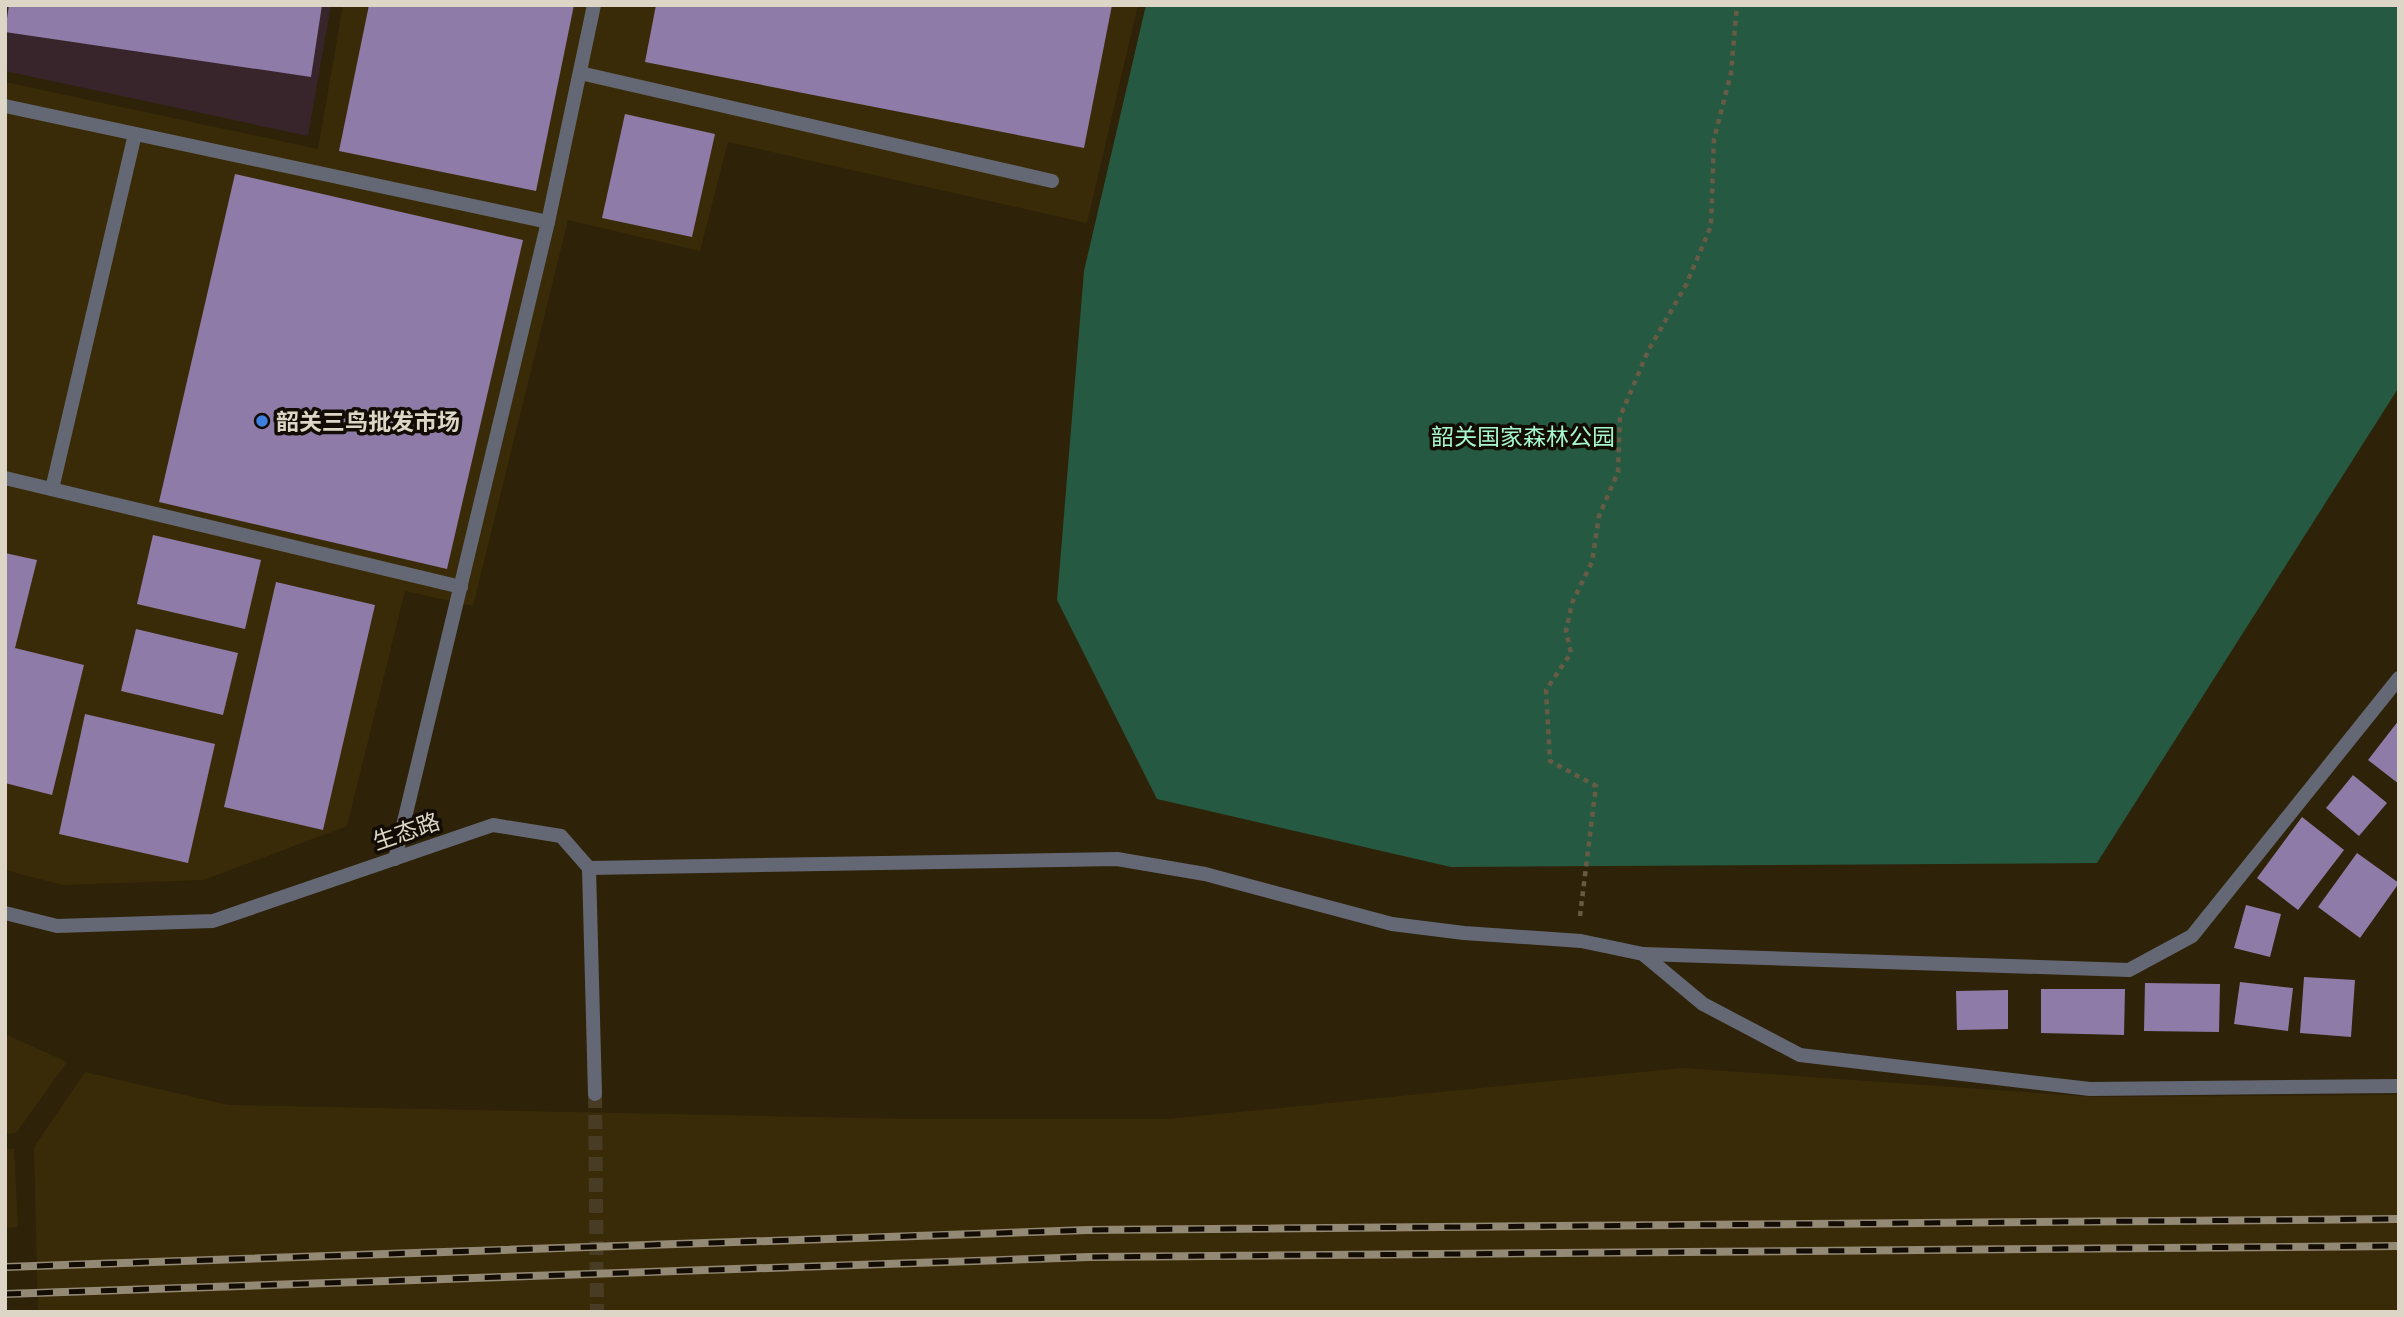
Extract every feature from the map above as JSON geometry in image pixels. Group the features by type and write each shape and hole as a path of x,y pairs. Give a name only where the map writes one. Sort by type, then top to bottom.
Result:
{"street":[{"path":"396,859 548,222 594,5"},
{"path":"580,73 1052,181"},
{"path":"5,106 548,222"},
{"path":"52,489 135,134"},
{"path":"5,478 461,587"},
{"path":"595,1094 589,868 1117,859 1205,874 1392,924 1464,933 1581,941 1643,954 2130,970 2192,936 2399,678"},
{"name":"生态路","path":"5,913 57,926 212,921 493,825 561,836 589,868"},
{"path":"1643,954 1703,1004 1800,1055 2090,1089 2399,1086"}],"path":[{"path":"1581,941 1580,909 1595,786 1550,761 1546,690 1571,653 1566,631 1572,603 1592,562 1599,516 1618,472 1620,417 1648,351 1686,285 1711,226 1714,139 1731,74 1737,5"}],"shaded area":[{"path":"5,5 331,5 308,136 5,71"},
{"name":"韶关三鸟批发市场","path":"343,5 1138,5 1087,223 728,142 700,251 568,220 473,606 405,591 347,826 203,880 63,885 5,870 5,82 318,149"},
{"path":"5,1034 67,1062 16,1133 5,1134"},
{"path":"1683,1068 2094,1097 2399,1095 2399,1312 38,1312 34,1147 85,1072 228,1105 912,1119 1168,1119"},
{"path":"5,1149 14,1149 18,1227 5,1228"}],"green space":[{"name":"韶关国家森林公园","path":"1146,5 2399,5 2399,387 2097,863 1451,867 1157,799 1057,600 1084,271"}],"building":[{"path":"9,5 322,5 311,77 5,32"},
{"path":"369,5 574,5 536,191 339,151"},
{"path":"656,5 1112,5 1084,148 645,62"},
{"path":"625,114 715,134 692,237 602,218"},
{"path":"235,174 523,240 447,569 159,502"},
{"path":"153,535 261,560 245,629 137,604"},
{"path":"5,553 37,560 15,648 84,665 52,795 5,783"},
{"path":"276,582 375,605 323,830 224,807"},
{"path":"136,629 238,653 223,715 121,691"},
{"path":"85,714 215,744 188,863 59,834"},
{"path":"2399,720 2399,784 2368,760"},
{"path":"2353,775 2387,803 2359,836 2326,808"},
{"path":"2302,817 2344,850 2298,910 2257,878"},
{"path":"2357,853 2399,883 2360,938 2318,907"},
{"path":"2246,905 2281,914 2270,957 2234,948"},
{"path":"2304,977 2355,980 2351,1037 2300,1033"},
{"path":"2240,982 2293,988 2288,1031 2234,1024"},
{"path":"2145,983 2220,984 2219,1032 2144,1031"},
{"path":"2041,989 2125,989 2124,1035 2041,1033"},
{"path":"2008,990 2008,1029 1957,1030 1956,991"}],"tunnel":[{"path":"595,1094 597,1312"}],"railway":[{"path":"5,1267 1088,1230 2399,1219"},
{"path":"5,1294 1089,1257 2399,1246"}],"place":[{"name":"韶关三鸟批发市场","path":"262,421"}]}
